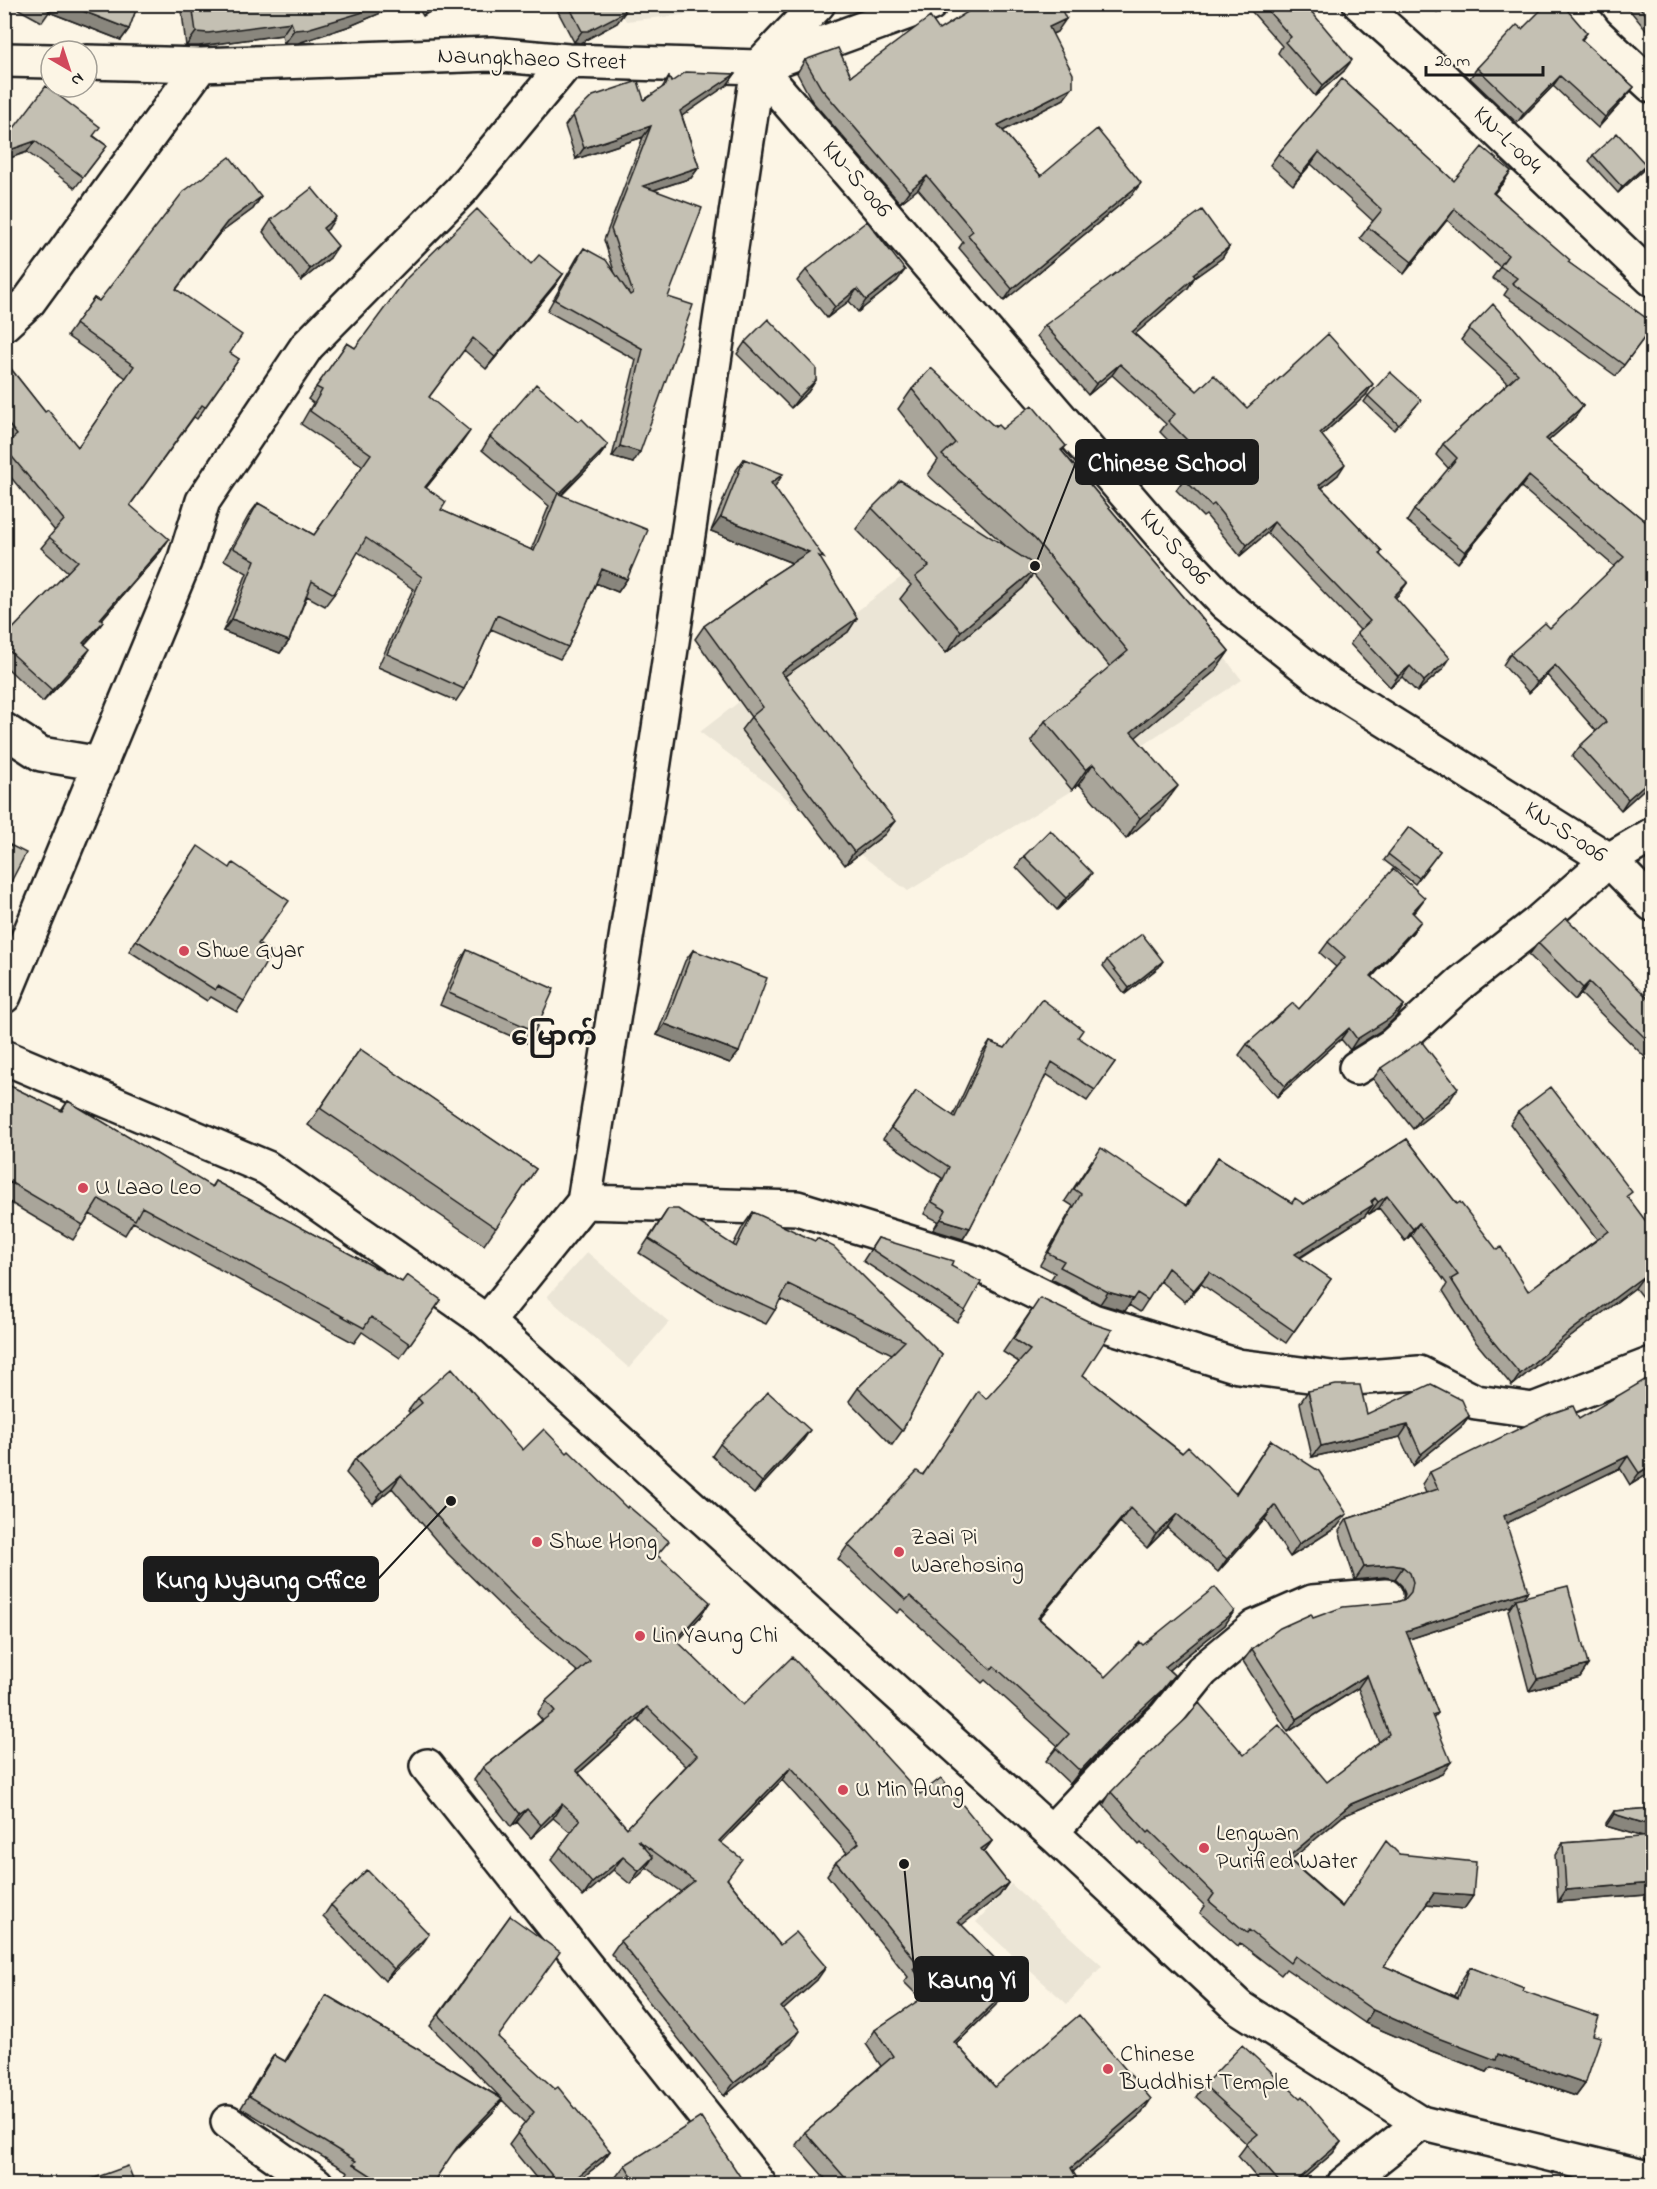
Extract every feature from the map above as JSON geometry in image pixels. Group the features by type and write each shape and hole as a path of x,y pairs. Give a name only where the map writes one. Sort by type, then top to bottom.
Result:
{"main road":[{"path":"487,1322 584,1202 656,751 758,67 818,4"},
{"name":"Naungkhaeo Street","path":"99,62 201,65 491,54 568,62 758,67 930,4"},
{"name":"KN-L-004","path":"1360,4 1437,73 1653,279"},
{"path":"1573,4 1595,33 1653,86"},
{"path":"4,60 39,61"},
{"path":"4,996 184,562 203,501 308,346 461,190 568,62"},
{"path":"4,324 29,301 201,65"},
{"name":"KN-S-006","path":"758,67 1162,536 1224,603 1325,682 1609,860 1653,903"},
{"path":"4,730 41,754 101,764"},
{"path":"1356,1068 1393,1045 1461,982 1536,924 1609,860 1653,835"},
{"path":"4,1057 267,1168 487,1322 1051,1832 1240,2008 1421,2122 1590,2174 1653,2179"},
{"path":"584,1202 797,1208 976,1263 1093,1321 1238,1366 1340,1378 1419,1373 1476,1402 1533,1410 1653,1364"},
{"path":"1051,1832 1119,1760 1165,1717 1202,1671 1255,1627 1312,1602 1386,1596"},
{"path":"427,1766 759,2184"},
{"path":"228,2122 316,2184"},
{"path":"1344,2184 1421,2122"}],"shaded area":[{"path":"617,5 727,5 699,13 626,21"},
{"path":"1065,451 1242,680 1067,794 908,891 700,732"},
{"path":"587,1252 669,1322 629,1368 547,1297"},
{"path":"1011,1884 1102,1966 1067,2004 976,1922"}],"building":[{"path":"38,4 53,4 50,11"},
{"path":"65,4 138,4 129,29"},
{"path":"192,4 379,4 360,13 307,29 294,30 291,22 208,33 196,32"},
{"path":"568,4 622,4 625,12 588,31 582,31"},
{"path":"980,4 1059,4 1066,19 1049,27 1073,74 1073,87 998,125 1041,176 1097,129 1141,183 1012,289 968,235 973,231 927,176 909,191 821,88 805,60 838,48 851,76 930,17 939,30"},
{"path":"1262,4 1305,4 1352,60 1323,85 1285,42 1291,37"},
{"path":"1547,4 1562,4 1587,33 1581,39 1634,87 1605,117 1560,76 1524,113 1477,68 1517,25 1522,29"},
{"path":"1637,4 1653,4 1653,23"},
{"path":"686,72 735,74 680,111 699,167 643,186 702,208 668,297 693,305 640,452 620,446 643,349 555,300 584,248 606,260 630,295 633,293 611,229 651,126 584,148 573,115 593,96 638,81 644,100 666,85 669,77 671,82"},
{"path":"1342,79 1454,181 1482,147 1511,171 1493,193 1570,260 1568,262 1653,323 1624,365 1512,283 1517,278 1500,266 1508,255 1455,209 1412,262 1368,227 1382,210 1319,152 1301,174 1278,154"},
{"path":"39,95 39,99 63,99 100,127 93,136 107,146 83,177 35,141 4,152 4,137 5,140"},
{"path":"1617,133 1646,165 1622,187 1593,155"},
{"path":"230,157 261,197 227,222 176,289 242,335 230,353 239,359 205,407 202,405 130,505 169,539 100,619 103,622 83,643 90,649 52,690 4,646 4,638 78,561 49,537 64,520 4,447 17,435 4,419 4,360 45,412 48,410 78,447 134,366 75,324 94,298 99,301 183,192"},
{"path":"312,188 336,217 323,228 338,246 310,269 271,220"},
{"path":"477,209 531,264 539,255 563,274 495,357 473,338 429,397 470,431 425,487 446,502 441,510 534,551 558,493 490,437 536,384 579,421 582,419 608,445 559,494 648,530 627,579 602,569 568,647 497,615 464,689 387,654 422,577 366,538 334,594 312,581 289,641 232,619 255,560 233,548 258,503 314,535 371,454 310,411 322,390 316,387 347,343 355,348 407,278"},
{"path":"1202,210 1229,247 1193,274 1195,277 1132,332 1197,391 1214,375 1247,408 1328,334 1373,384 1320,433 1345,464 1319,485 1382,551 1379,554 1408,582 1394,596 1450,658 1424,681 1410,666 1398,676 1357,633 1370,621 1274,522 1247,545 1214,504 1211,506 1184,479 1205,458 1168,421 1175,414 1120,364 1096,384 1045,325"},
{"path":"867,221 905,270 866,300 857,289 835,307 806,270"},
{"path":"1493,304 1583,406 1546,439 1646,522 1653,517 1653,777 1628,799 1580,746 1606,722 1555,665 1537,682 1510,654 1545,623 1550,628 1624,557 1529,476 1465,552 1414,510 1457,458 1443,444 1518,374 1469,329"},
{"path":"768,319 816,368 816,380 799,397 745,342"},
{"path":"931,368 995,427 998,425 1002,429 1032,405 1066,446 1061,450 1229,651 1131,732 1178,786 1140,818 1093,764 1086,770 1045,721 1128,651 1035,539 942,455 955,443 912,389"},
{"path":"1390,372 1421,400 1399,425 1368,396"},
{"path":"744,459 783,474 771,483 824,558 819,556 857,618 781,672 895,821 854,852 751,717 763,707 704,626 765,583 764,581 809,552 721,517"},
{"path":"900,480 1038,567 961,631 915,577 929,566 872,508"},
{"path":"1409,827 1440,851 1419,878 1388,854"},
{"path":"1050,830 1092,873 1066,898 1024,856"},
{"path":"4,842 26,853 4,895"},
{"path":"198,846 230,868 233,863 289,901 258,944 272,952 244,1001 218,986 215,990 136,940"},
{"path":"1393,869 1425,898 1412,912 1421,921 1371,976 1404,1005 1389,1019 1357,1039 1349,1028 1285,1086 1247,1044 1293,1003 1299,1009 1345,957 1328,942"},
{"path":"1566,918 1650,1000 1653,998 1653,1046 1589,982 1583,988 1538,943"},
{"path":"1142,934 1163,961 1129,988 1107,960"},
{"path":"467,950 554,989 535,1031 449,993"},
{"path":"693,950 767,978 739,1052 665,1024"},
{"path":"1042,999 1083,1030 1078,1037 1115,1062 1095,1090 1052,1062 970,1228 941,1219 946,1210 932,1202 949,1167 891,1128 916,1091 955,1117 990,1042 1005,1048"},
{"path":"1421,1041 1458,1088 1421,1118 1381,1068"},
{"path":"360,1049 536,1169 496,1228 320,1108"},
{"path":"4,1083 62,1111 68,1101 212,1187 215,1181 402,1282 407,1275 441,1300 410,1344 371,1317 364,1328 142,1207 135,1220 99,1199 83,1225 10,1182 4,1194"},
{"path":"1551,1087 1632,1192 1627,1196 1653,1231 1653,1288 1644,1276 1572,1330 1520,1374 1482,1328 1451,1279 1458,1275 1419,1223 1413,1229 1387,1196 1378,1202 1375,1198 1371,1201 1373,1205 1295,1254 1331,1279 1294,1331 1209,1272 1194,1290 1168,1268 1148,1300 1137,1293 1133,1299 1108,1292 1060,1267 1064,1261 1048,1253 1081,1194 1074,1189 1101,1148 1187,1206 1218,1157 1292,1203 1295,1198 1304,1204 1407,1139 1457,1204 1460,1202 1497,1250 1501,1247 1528,1291 1609,1231 1518,1112"},
{"path":"668,1209 678,1209 736,1247 753,1212 815,1241 817,1238 834,1247 942,1355 902,1431 858,1388 905,1341 788,1284 775,1310 723,1286 649,1239"},
{"path":"878,1238 953,1261 951,1266 981,1282 965,1311 871,1249"},
{"path":"1040,1298 1094,1324 1112,1330 1083,1375 1182,1453 1188,1447 1236,1494 1271,1440 1319,1471 1347,1514 1299,1544 1275,1505 1227,1559 1177,1514 1156,1534 1130,1508 1038,1618 1105,1677 1140,1642 1143,1645 1215,1587 1234,1611 1165,1667 1174,1675 1161,1691 1080,1771 1056,1748 1069,1734 994,1666 991,1670 910,1596 906,1600 848,1545 917,1471 923,1475 978,1391 986,1399 1030,1350 1013,1339"},
{"path":"452,1368 523,1450 544,1429 627,1508 628,1506 669,1541 657,1555 710,1602 676,1640 743,1705 792,1657 920,1794 941,1778 992,1841 981,1849 1008,1883 958,1921 1017,1981 954,2042 995,2087 1079,2015 1151,2099 1071,2168 1080,2184 842,2184 848,2181 805,2132 893,2056 875,2030 934,1990 913,1969 918,1964 836,1862 859,1843 791,1767 719,1841 742,1859 727,1879 780,1945 796,1932 826,1967 781,2007 800,2031 734,2083 620,1941 694,1881 638,1840 653,1857 639,1871 623,1857 592,1883 560,1847 580,1820 562,1804 541,1825 527,1809 520,1814 483,1767 555,1711 546,1701 590,1661 524,1606 456,1538 401,1475 382,1491 355,1459 422,1403 418,1398","holes":["647,1707 697,1755 627,1828 576,1770"]},
{"path":"1653,1375 1653,1464 1639,1473 1628,1456 1504,1516 1528,1591 1406,1631 1438,1713 1432,1715 1451,1762 1351,1804 1287,1858 1342,1907 1386,1841 1399,1854 1476,1862 1473,1896 1434,1893 1384,1966 1458,1998 1470,1967 1524,1988 1523,1991 1599,2017 1593,2035 1601,2037 1585,2084 1498,2054 1496,2060 1430,2035 1373,2010 1295,1956 1290,1963 1249,1930 1247,1933 1209,1901 1214,1894 1150,1831 1148,1833 1111,1792 1187,1718 1199,1703 1244,1755 1279,1725 1327,1782 1389,1734 1367,1675 1297,1719 1252,1649 1280,1628 1311,1614 1313,1618 1343,1607 1397,1602 1405,1599 1411,1592 1413,1582 1410,1573 1403,1567 1393,1565 1364,1567 1347,1519 1438,1489 1430,1472 1547,1415 1573,1406 1579,1419"},
{"path":"1431,1384 1462,1400 1469,1416 1421,1454 1408,1425 1321,1446 1308,1391 1336,1385 1360,1385 1367,1414"},
{"path":"768,1392 810,1430 762,1482 720,1444"},
{"path":"1568,1586 1588,1665 1537,1679 1516,1599"},
{"path":"1653,1808 1653,1826 1614,1814 1614,1811"},
{"path":"1653,1836 1653,1883 1566,1890 1563,1843"},
{"path":"367,1870 429,1934 394,1969 331,1905"},
{"path":"510,1916 560,1952 498,2037 555,2089 558,2087 610,2151 568,2184 559,2184 517,2133 534,2112 439,2015"},
{"path":"326,1995 502,2099 459,2144 432,2184 384,2184 353,2164 356,2161 249,2096 274,2055 286,2062"},
{"path":"1242,2045 1300,2098 1302,2096 1341,2142 1292,2184 1281,2184 1246,2144 1258,2134 1204,2085"},
{"path":"701,2117 745,2184 637,2184 625,2165"},
{"path":"128,2166 135,2184 78,2184"},
{"path":"1521,2179 1546,2184 1520,2184"}],"place":[{"name":"Chinese School","path":"1035,566"},
{"name":"Shwe Gyar","path":"184,951"},
{"name":"U Laao Leo","path":"83,1188"},
{"name":"Kung Nyaung Office","path":"451,1501"},
{"name":"Shwe Hong","path":"537,1542"},
{"name":"Zaai Pi Warehosing","path":"899,1552"},
{"name":"Lin Yaung Chi","path":"640,1636"},
{"name":"U Min Aung","path":"843,1790"},
{"name":"Lengwan Purified Water","path":"1204,1848"},
{"name":"Kaung Yi","path":"904,1864"},
{"name":"Chinese Buddhist Temple","path":"1108,2069"}],"district":[{"name":"မြောက်","path":"554,1038"}]}
